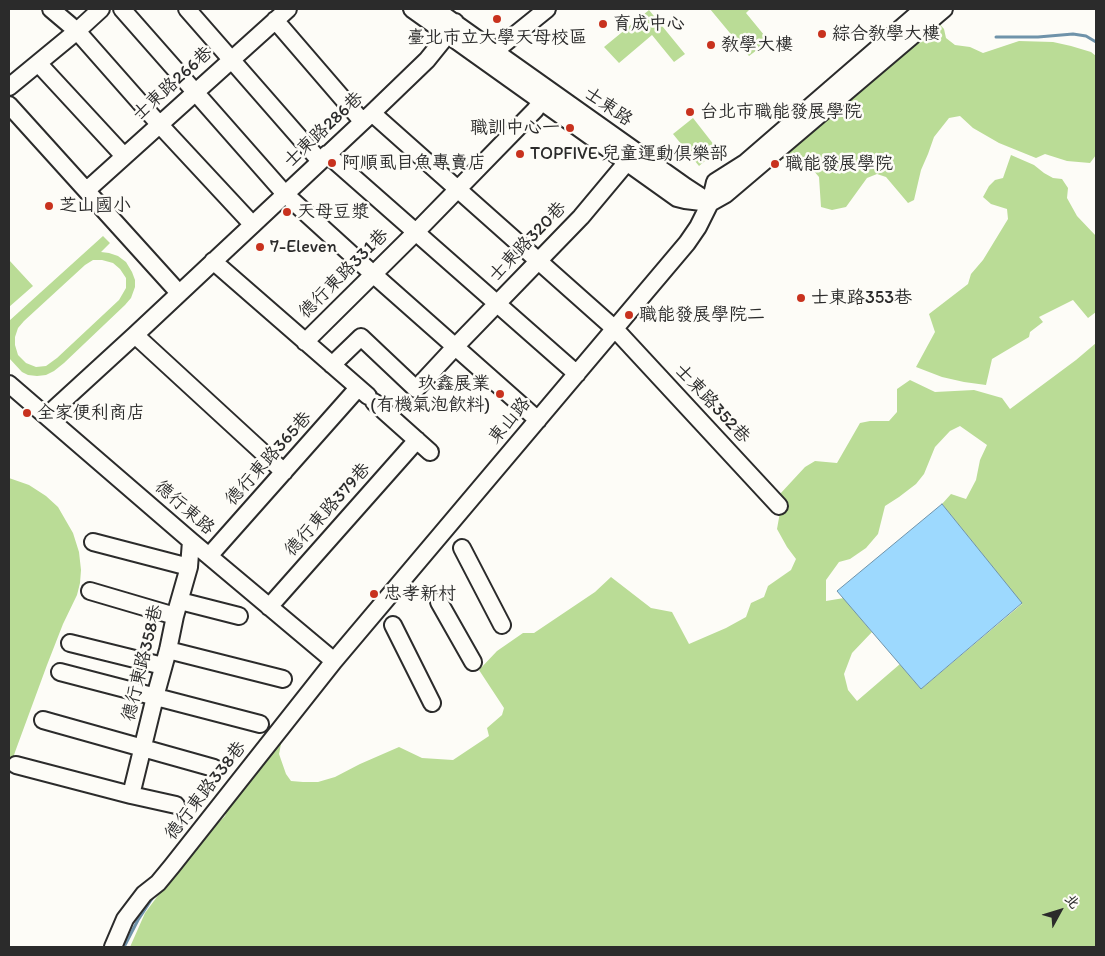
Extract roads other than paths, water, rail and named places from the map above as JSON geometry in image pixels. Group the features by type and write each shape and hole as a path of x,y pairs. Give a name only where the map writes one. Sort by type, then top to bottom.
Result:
{"street":[{"path":"51,9 77,31 159,124 252,224"},
{"path":"9,87 101,9"},
{"path":"122,9 285,194 538,420"},
{"path":"186,9 324,158 415,232 577,374"},
{"name":"士東路266巷","path":"87,190 288,9"},
{"name":"士東路","path":"412,9 495,51 545,96 710,203"},
{"name":"士東路","path":"435,9 452,28 545,96 627,162 677,198 710,203"},
{"path":"495,51 547,9"},
{"name":"東山路","path":"334,661 687,243 698,227 710,203 715,182 745,162 923,9"},
{"path":"710,203 726,194 944,9"},
{"name":"士東路352巷","path":"275,20 367,117 457,189 615,328 779,506"},
{"name":"士東路286巷","path":"213,261 427,60 452,28"},
{"path":"38,63 124,156"},
{"name":"德行東路331巷","path":"213,261 304,342 535,110 545,96"},
{"path":"9,105 179,293"},
{"name":"士東路320巷","path":"332,366 361,337 416,389 581,217 627,162"},
{"path":"44,414 52,410 213,261"},
{"path":"135,334 284,472"},
{"path":"304,342 367,395 430,452"},
{"name":"德行東路","path":"9,384 334,661"},
{"name":"德行東路365巷","path":"209,556 284,472 367,395"},
{"name":"德行東路379巷","path":"269,607 417,440"},
{"name":"德行東路358巷","path":"131,794 189,567 191,541"},
{"path":"93,542 189,567"},
{"path":"462,548 502,625"},
{"path":"90,591 178,608 239,616"},
{"path":"439,602 473,662"},
{"path":"393,626 432,702"},
{"path":"70,643 163,666"},
{"path":"168,650 283,679"},
{"name":"德行東路338巷","path":"113,947 125,920 144,894 158,883 172,866 334,661"},
{"path":"60,672 260,724"},
{"path":"43,720 214,768"},
{"path":"16,765 176,805"}],"water":[{"path":"942,504 1022,603 921,689 837,591"}],"waterway":[{"path":"996,37 1038,37 1073,34 1086,36 1096,42"},
{"path":"124,947 138,920 155,894"}],"place":[{"name":"臺北市立大學天母校區","path":"497,19"},
{"name":"育成中心","path":"603,24"},
{"name":"綜合教學大樓","path":"822,34"},
{"name":"教學大樓","path":"711,45"},
{"name":"台北市職能發展學院","path":"690,112"},
{"name":"職訓中心一","path":"570,128"},
{"name":"TOPFIVE 兒童運動俱樂部","path":"520,154"},
{"name":"阿順虱目魚專賣店","path":"332,163"},
{"name":"職能發展學院","path":"775,164"},
{"name":"芝山國小","path":"49,206"},
{"name":"天母豆漿","path":"287,212"},
{"name":"7-Eleven","path":"260,247"},
{"name":"士東路353巷","path":"801,298"},
{"name":"職能發展學院二","path":"629,315"},
{"name":"玖鑫展業 (有機氣泡飲料)","path":"500,394"},
{"name":"全家便利商店","path":"27,413"},
{"name":"忠孝新村","path":"374,594"}]}
